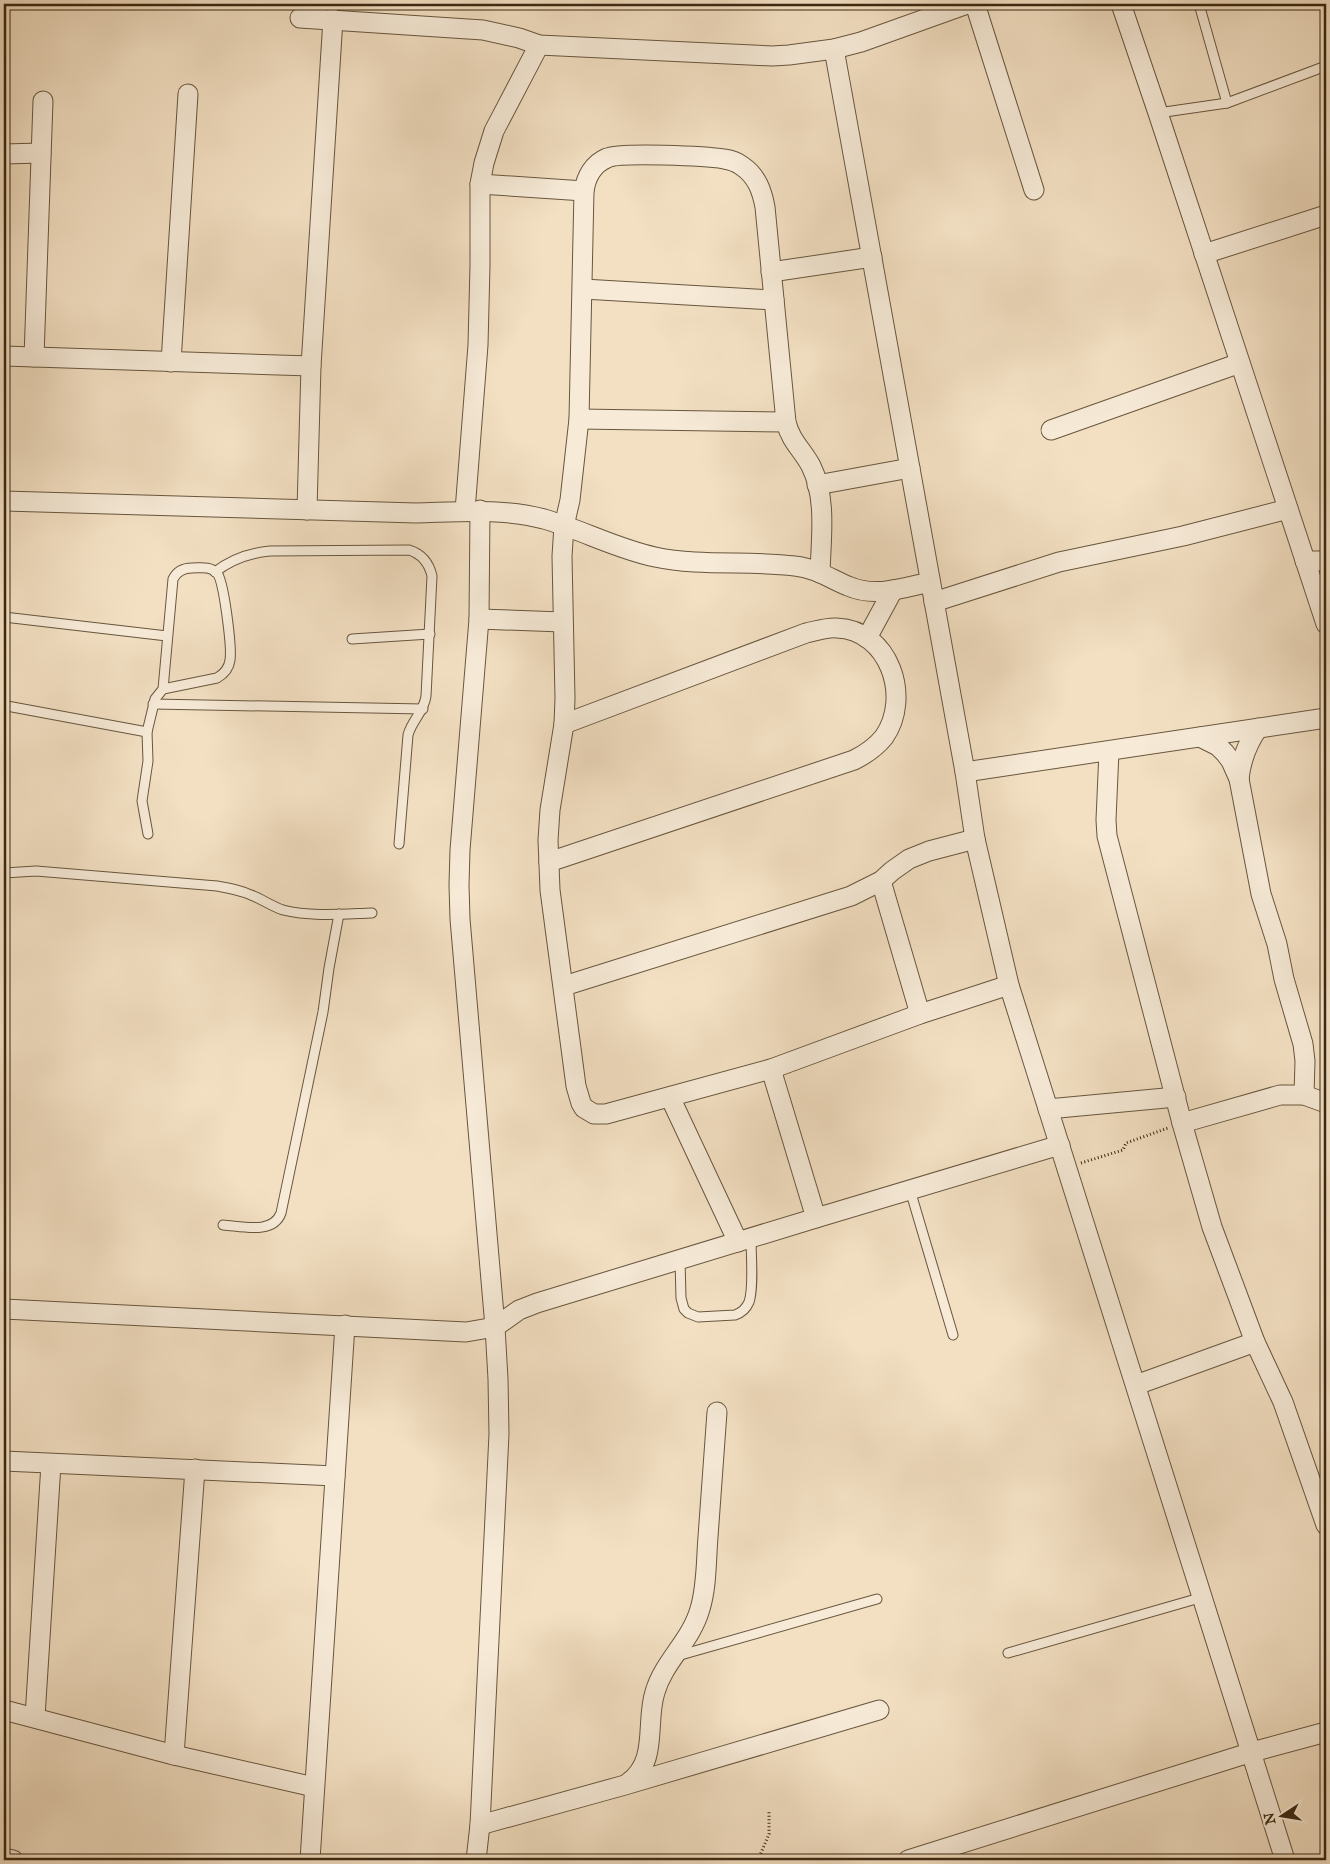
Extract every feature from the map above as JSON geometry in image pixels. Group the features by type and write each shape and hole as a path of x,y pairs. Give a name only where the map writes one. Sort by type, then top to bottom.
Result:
{"street":[{"path":"300,18 483,30 513,36 539,45 772,56 834,50 967,4"},
{"path":"975,4 1034,190"},
{"path":"1120,4 1158,113 1326,624"},
{"path":"307,510 311,366 333,19"},
{"path":"476,1860 480,1825 499,1434 495,1327 460,919 460,850 479,618 473,511 480,265 480,184 484,163 494,132 539,45"},
{"path":"834,50 965,772 975,840 1009,985 1286,1860"},
{"path":"171,362 188,94"},
{"path":"34,357 43,101"},
{"path":"4,154 41,152"},
{"path":"820,573 822,523 817,484 810,466 794,442 786,422 765,208 760,188 750,172 734,161 715,158 612,156 598,163 585,183 584,191 579,419 570,500 564,526 562,556 562,622 566,674 564,724 550,810 548,862 576,1086 580,1103 594,1114 606,1114 670,1097 771,1069 920,1014 1009,985"},
{"path":"480,184 584,191"},
{"path":"1204,254 1326,215"},
{"path":"771,272 872,257"},
{"path":"583,289 774,300"},
{"path":"4,356 311,366"},
{"path":"1051,430 1240,363"},
{"path":"579,419 786,422"},
{"path":"817,484 910,468"},
{"path":"4,501 416,513 473,511 544,519 633,552 657,558 682,561 798,566 820,573 858,590 875,592 893,590 930,582"},
{"path":"934,602 1059,562 1191,534 1288,509"},
{"path":"1305,561 1326,561"},
{"path":"867,638 893,590"},
{"path":"479,618 562,622"},
{"path":"548,862 854,760 876,746 891,725 897,700 894,674 888,662 875,645 857,633 836,628 811,632 564,724"},
{"path":"965,772 1326,718"},
{"path":"1240,779 1242,762 1247,747 1258,728"},
{"path":"1200,737 1218,746 1225,753 1232,761 1240,779 1261,894 1277,944 1284,979 1303,1044 1305,1061 1304,1095"},
{"path":"1109,751 1107,836 1182,1123 1212,1226 1255,1342 1283,1402 1326,1525"},
{"path":"564,986 851,896 881,881 900,864 918,855 975,840"},
{"path":"881,881 920,1014"},
{"path":"771,1069 816,1218"},
{"path":"1182,1123 1280,1095 1304,1095 1326,1103"},
{"path":"670,1097 745,1240"},
{"path":"1048,1109 1176,1097"},
{"path":"4,1309 466,1332 495,1327 511,1315 528,1306 1060,1145"},
{"path":"310,1860 345,1325"},
{"path":"1136,1385 1255,1342"},
{"path":"625,1785 638,1774 646,1760 650,1741 650,1717 655,1691 663,1673 683,1646 696,1622 703,1595 718,1412"},
{"path":"4,1461 335,1476"},
{"path":"34,1717 51,1464"},
{"path":"174,1755 195,1469"},
{"path":"4,1710 174,1755 314,1787"},
{"path":"480,1825 625,1785 879,1710"},
{"path":"908,1860 1252,1752 1326,1732"},
{"path":"4,1858 13,1860"}],"lane":[{"path":"1199,4 1227,102"},
{"path":"1158,113 1227,102 1326,66"},
{"path":"215,572 237,558 262,552 409,550 425,559 431,570 430,634 426,696 423,709 412,724 408,735 399,844"},
{"path":"148,834 142,801 148,761 147,732 153,704 157,695 163,689 212,680 222,675 229,665 230,653 221,578 215,572 206,568 185,569 175,575 171,587 163,689"},
{"path":"4,617 167,636"},
{"path":"352,639 430,634"},
{"path":"153,704 423,709"},
{"path":"7,706 147,732"},
{"path":"4,873 36,872 217,886 250,894 280,909 293,912 372,913"},
{"path":"222,1225 267,1226 276,1222 279,1217 323,1012 339,914"},
{"path":"910,1190 953,1335"},
{"path":"680,1260 681,1298 684,1309 688,1313 698,1318 735,1315 743,1310 750,1297 745,1240"},
{"path":"1008,1653 1203,1597"},
{"path":"674,1656 877,1599"}],"path":[{"path":"1066,1167 1123,1150 1127,1142 1182,1123"},
{"path":"758,1860 769,1834 769,1811"}]}
